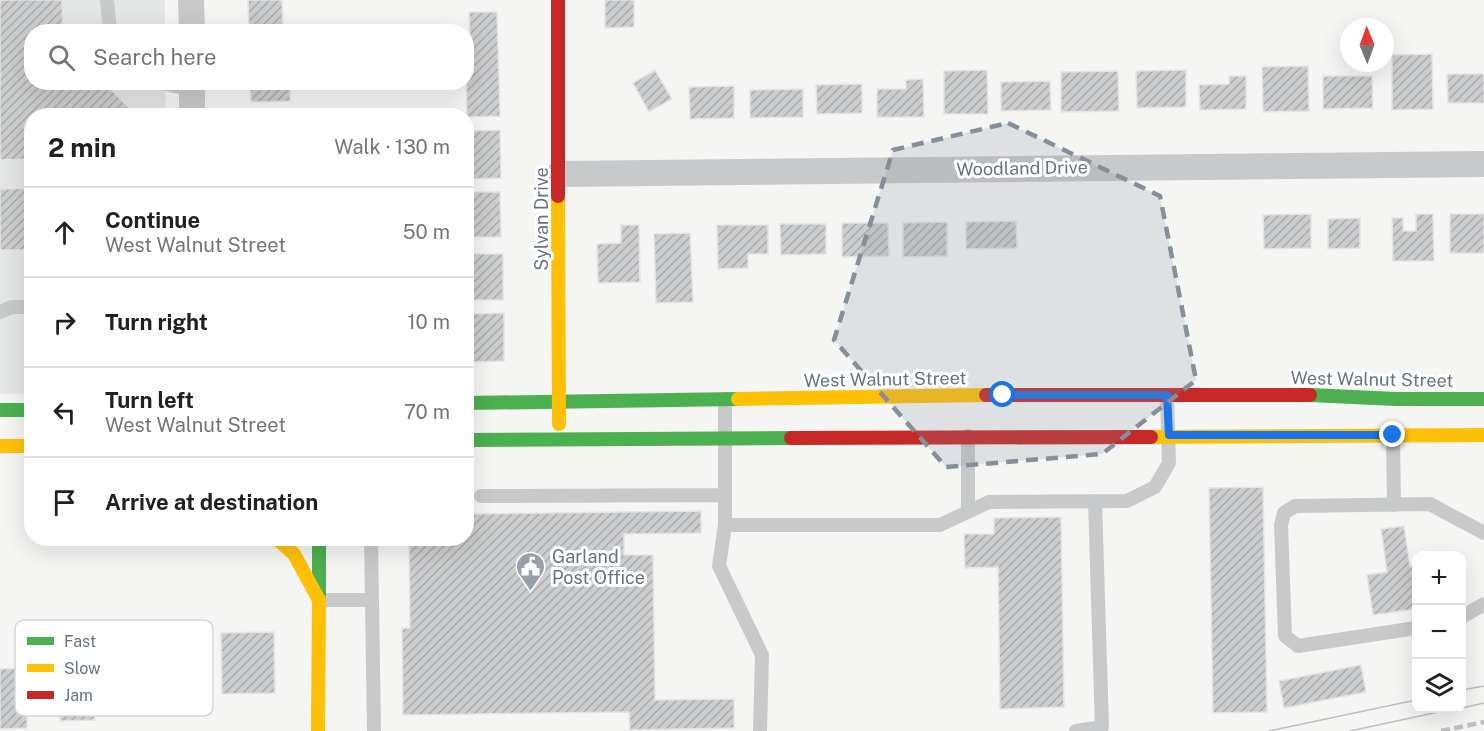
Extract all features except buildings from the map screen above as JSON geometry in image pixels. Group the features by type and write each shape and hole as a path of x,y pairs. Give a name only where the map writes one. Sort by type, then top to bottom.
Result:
{"main road":[{"name":"Sylvan Drive","path":"558,0 559,438"},
{"name":"West Walnut Street","path":"474,403 1167,395 1484,399"},
{"path":"0,410 24,410"},
{"path":"1393,435 1406,441 1484,443"},
{"path":"474,440 1484,435"},
{"path":"0,446 24,446"},
{"path":"285,546 294,554 319,600"},
{"path":"318,731 319,546"}],"street":[{"path":"192,0 192,24"},
{"path":"192,90 192,108"},
{"name":"Woodland Drive","path":"560,174 1484,164"}],"lane":[{"path":"107,0 109,24"},
{"path":"0,312 12,307 24,307"},
{"path":"725,525 940,525 989,502 1127,501 1155,487 1169,463 1167,395"},
{"path":"724,399 725,525 719,566 762,655 760,731"},
{"path":"1393,435 1394,505"},
{"path":"968,436 968,512"},
{"path":"481,496 725,495"},
{"path":"1076,731 1102,727 1095,501"},
{"path":"1412,629 1298,646 1285,636 1281,525 1284,513 1295,506 1430,504 1484,533"},
{"path":"371,546 374,731"},
{"path":"319,600 372,600"},
{"path":"1466,614 1484,604"}],"highlighted area":[{"path":"1008,123 1160,196 1196,380 1102,454 946,467 834,340 893,150"}],"shaded area":[{"path":"0,0 165,0 165,24 24,24 24,90 165,90 166,108 24,108 24,394 0,394"}],"tram line":[{"path":"1466,689 1484,686"},
{"path":"1269,731 1412,701"},
{"path":"1466,707 1484,703"},
{"path":"1350,731 1434,713"}],"railway":[{"path":"1441,731 1484,722"}],"traffic: fast":[{"path":"1310,395 1396,399 1484,399"},
{"path":"474,403 738,399"},
{"path":"0,410 24,410"},
{"path":"474,440 791,438"},
{"path":"319,546 319,595"}],"traffic: slow":[{"path":"558,196 559,424"},
{"path":"738,399 986,395"},
{"path":"1151,437 1484,435"},
{"path":"0,446 24,446"},
{"path":"285,546 294,554 319,600 318,731"}],"traffic: jam":[{"path":"558,0 558,196"},
{"path":"986,395 1310,395"},
{"path":"791,438 1151,437"}],"place":[{"name":"Garland Post Office","path":"531,592"}],"route":[{"path":"1003,395 1167,395 1169,435 1393,435"}]}
